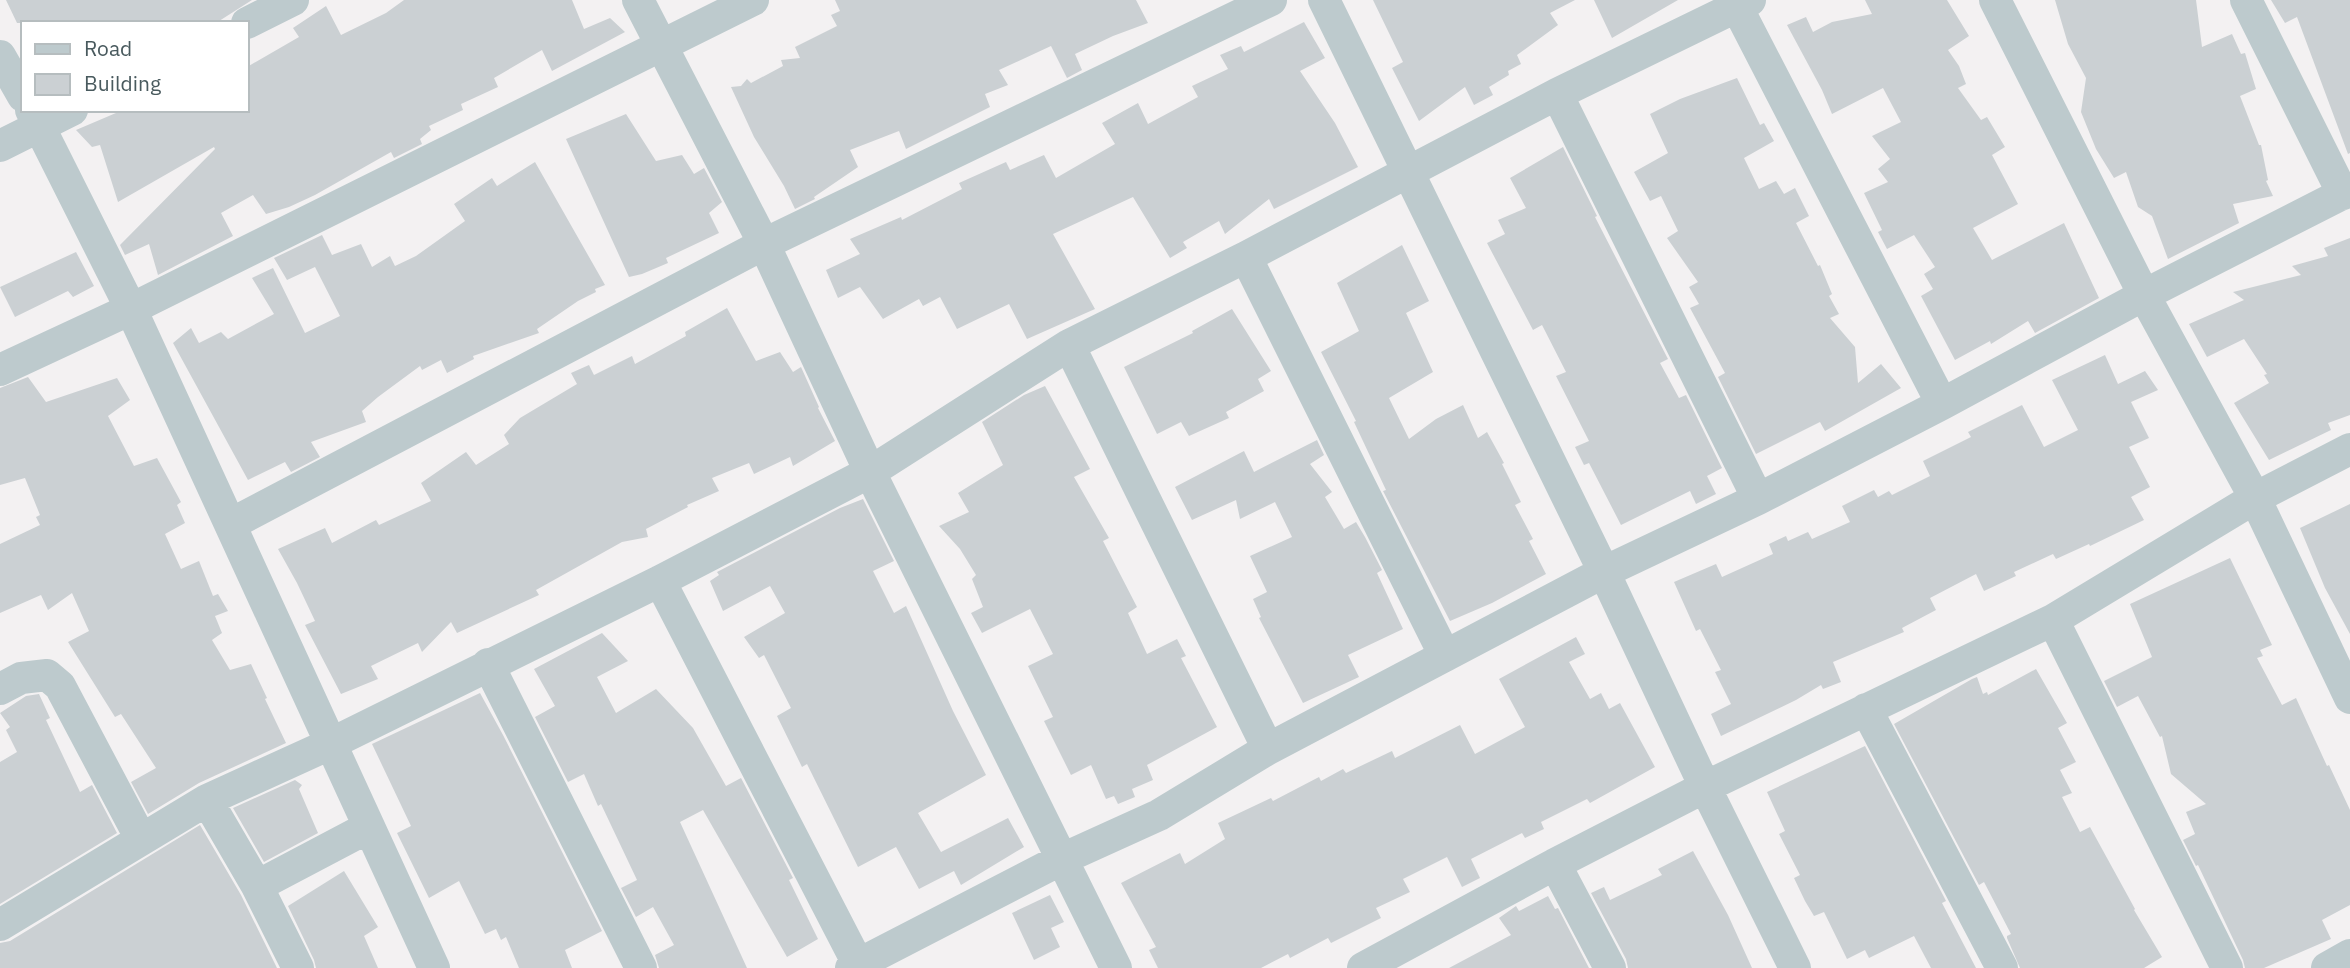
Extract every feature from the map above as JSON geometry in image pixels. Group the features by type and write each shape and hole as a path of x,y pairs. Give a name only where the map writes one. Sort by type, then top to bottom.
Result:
{"street":[{"path":"248,22 293,0"},
{"path":"638,0 764,244 870,472 1116,968"},
{"path":"0,370 131,309 753,0"},
{"path":"231,524 764,244 1270,0"},
{"path":"1324,0 1604,572 1704,787 1795,968"},
{"path":"1996,0 2144,295 2255,498 2350,698"},
{"path":"660,581 854,966 1062,859 1159,814 1268,749 1604,572 1758,499 2144,295 2346,192 2246,0"},
{"path":"0,925 207,800 330,744 660,581 870,472 1069,345 1246,257 1557,94 1743,3 1942,404"},
{"path":"0,56 21,93"},
{"path":"1557,94 1758,499"},
{"path":"0,146 35,118 63,112"},
{"path":"35,118 131,309 434,968"},
{"path":"1246,257 1445,656"},
{"path":"1069,345 1268,749"},
{"path":"1374,965 1555,864 1704,787 2053,620 2255,498 2350,449"},
{"path":"2053,620 2227,968"},
{"path":"488,664 641,968"},
{"path":"0,689 21,678 47,675 60,686 141,839"},
{"path":"1866,709 2002,968"},
{"path":"207,800 257,886 299,968"},
{"path":"257,886 369,827"},
{"path":"1555,864 1610,968"},
{"path":"2327,968 2350,955"}],"building":[{"path":"6,0 252,0 219,21 17,23"},
{"path":"404,0 572,0 584,29 610,18 625,32 552,71 542,50 494,78 498,87 461,104 463,110 429,126 431,130 420,139 422,144 394,158 391,152 289,207 266,214 253,195 221,213 233,236 158,275 149,244 125,255 120,245 215,149 214,147 118,202 100,145 92,147 76,130 118,112 248,112 248,66 299,37 293,28 326,6 341,35 386,13"},
{"path":"835,0 1136,0 1148,23 1075,54 1082,70 1067,78 1051,46 999,70 1008,85 985,94 990,107 906,149 899,131 850,150 858,167 814,197 815,199 795,209 754,137 731,87 741,86 747,79 751,83 783,66 781,60 800,58 795,47 837,26 831,15 840,11"},
{"path":"1373,0 1575,0 1550,13 1558,25 1517,55 1521,64 1489,87 1493,95 1474,105 1465,87 1419,121 1392,68 1403,62"},
{"path":"1594,0 1678,0 1612,38"},
{"path":"1865,0 1947,0 1969,36 1948,50 1959,66 1966,84 1958,88 1981,120 1987,117 2005,147 1992,155 2018,204 1973,228 1992,260 2064,223 2099,298 2035,333 2028,321 1991,344 1990,341 1955,360 1921,296 1933,289 1924,274 1935,267 1914,235 1887,249 1878,232 1882,230 1864,193 1888,182 1878,169 1890,159 1872,136 1901,122 1883,88 1832,114 1787,25 1806,17 1813,32 1832,22 1872,14"},
{"path":"2055,0 2196,0 2202,47 2232,34 2241,54 2245,53 2256,89 2240,96 2261,145 2268,180 2266,181 2273,196 2233,204 2239,223 2168,259 2152,216 2138,207 2126,172 2114,178 2096,149 2081,112 2086,78 2068,44"},
{"path":"2271,0 2350,0 2350,153 2348,154 2297,17 2285,23"},
{"path":"1304,22 1325,58 1300,71 1335,123 1358,167 1274,209 1269,199 1225,234 1219,221 1183,242 1187,248 1170,258 1133,197 1053,234 1095,309 1027,339 1009,304 957,329 940,297 923,306 919,299 883,319 860,287 838,298 826,270 860,254 850,239 901,217 902,220 962,189 959,183 1006,162 1010,170 1044,155 1056,178 1115,144 1102,123 1138,103 1148,124 1198,97 1192,86 1228,69 1220,55 1241,46 1244,52"},
{"path":"1737,78 1760,125 1764,123 1774,141 1744,158 1759,189 1776,181 1784,194 1795,188 1809,216 1796,223 1818,266 1820,265 1832,294 1829,296 1839,314 1830,318 1855,347 1858,383 1881,364 1901,388 1825,431 1820,422 1756,454 1718,377 1725,373 1690,308 1699,304 1689,287 1698,282 1667,238 1678,231 1661,196 1650,201 1634,172 1668,153 1650,114 1680,99"},
{"path":"626,114 656,161 682,155 694,174 704,168 722,202 709,213 719,233 666,258 668,263 629,277 566,139"},
{"path":"1563,147 1597,216 1595,217 1668,359 1660,363 1679,398 1686,395 1722,468 1707,476 1716,494 1696,504 1690,491 1621,525 1589,463 1584,465 1575,447 1589,441 1556,376 1566,372 1542,325 1533,330 1487,243 1505,234 1498,220 1526,208 1510,178"},
{"path":"535,162 605,285 537,329 539,333 473,356 474,359 447,373 441,360 422,370 420,366 362,411 366,422 311,442 320,457 291,472 285,462 248,480 173,343 191,328 199,343 221,332 228,339 274,314 252,278 273,268 305,333 340,316 315,267 287,280 274,258 322,235 332,255 361,244 372,267 390,256 395,266 416,256 465,221 454,204 492,178 497,186"},
{"path":"2350,238 2350,415 2328,423 2331,430 2269,460 2234,403 2269,383 2264,375 2267,374 2244,339 2207,357 2189,324 2244,300 2233,292 2301,275 2292,266 2328,256 2324,248"},
{"path":"1402,245 1429,301 1406,313 1433,372 1389,398 1409,439 1436,419 1463,405 1478,438 1487,432 1504,463 1502,464 1521,502 1515,505 1533,539 1529,541 1546,574 1492,603 1450,621 1383,491 1386,490 1354,422 1356,421 1321,352 1359,331 1337,283"},
{"path":"76,252 94,286 73,297 68,291 15,317 0,287"},
{"path":"727,308 756,361 780,352 793,372 801,367 835,441 793,466 790,457 754,474 749,463 712,478 719,491 687,505 688,507 646,529 648,537 622,542 536,590 539,595 457,633 451,622 422,652 418,643 371,666 378,679 341,694 305,625 315,621 278,549 325,528 332,543 376,520 379,525 431,501 421,483 466,452 476,465 509,444 504,435 520,418 577,384 571,373 589,365 594,375 632,356 635,364 686,336 685,332"},
{"path":"1232,309 1271,371 1258,379 1264,391 1226,412 1229,418 1189,436 1181,422 1157,434 1124,367 1193,333 1192,331"},
{"path":"2105,355 2118,384 2145,371 2158,390 2131,402 2149,438 2129,447 2150,487 2131,497 2144,520 2056,559 2053,554 2014,572 2016,576 1984,591 1976,574 1930,598 1936,610 1902,628 1904,632 1833,662 1841,682 1823,689 1821,685 1721,736 1711,714 1731,704 1715,672 1721,670 1700,629 1696,631 1674,582 1716,564 1722,577 1773,554 1769,544 1786,536 1788,541 1808,532 1812,539 1850,522 1842,506 1874,490 1878,497 1889,491 1892,495 1930,476 1923,461 1971,437 1968,432 2022,405 2044,447 2078,430 2052,380"},
{"path":"28,377 46,402 117,378 130,400 108,416 134,466 157,458 181,502 177,505 185,523 165,534 181,569 199,561 213,596 218,594 228,611 215,616 222,633 212,640 230,670 251,664 286,743 199,783 148,814 131,782 156,768 121,714 115,717 68,642 89,631 72,593 48,610 41,595 0,613 0,544 40,525 36,517 40,515 25,478 0,485 0,388"},
{"path":"1045,386 1090,469 1074,477 1109,538 1103,541 1137,607 1128,613 1147,654 1177,639 1186,656 1181,658 1217,727 1147,765 1153,780 1132,789 1135,797 1118,804 1114,796 1106,799 1091,765 1071,775 1044,721 1053,717 1028,666 1053,654 1030,609 982,633 971,613 983,607 972,579 976,575 960,549 939,526 969,512 958,493 1003,465 982,422 1024,395"},
{"path":"1317,440 1324,455 1310,464 1332,492 1325,497 1344,529 1356,522 1365,537 1382,570 1377,573 1403,629 1348,655 1359,677 1303,703 1259,618 1261,617 1253,599 1267,592 1250,556 1292,537 1275,502 1240,519 1236,500 1192,520 1175,487 1244,451 1254,472"},
{"path":"863,499 894,561 873,571 894,613 906,606 953,711 986,775 918,813 941,852 1008,818 1024,847 961,885 954,871 919,889 896,847 858,867 807,764 802,767 777,716 791,708 764,655 759,658 744,637 785,613 770,586 723,611 710,581 719,575 717,572 840,508"},
{"path":"2350,504 2350,634 2325,588 2300,528"},
{"path":"2230,558 2272,645 2260,650 2263,656 2257,658 2282,705 2296,698 2350,810 2350,905 2322,920 2331,939 2264,968 2245,968 2198,865 2196,866 2183,840 2195,834 2186,812 2206,804 2171,774 2162,736 2160,737 2138,696 2117,707 2104,681 2152,657 2130,604"},
{"path":"602,633 628,661 597,677 616,713 656,689 693,728 726,786 741,778 793,878 789,880 818,939 787,957 703,810 680,822 747,968 659,968 655,955 674,945 653,907 636,917 621,888 637,880 601,804 598,806 584,774 568,782 535,717 555,706 534,669"},
{"path":"1576,637 1585,654 1569,662 1590,699 1601,693 1609,709 1620,703 1655,767 1590,803 1587,799 1541,822 1544,829 1525,838 1522,833 1471,859 1480,878 1462,887 1447,857 1403,879 1410,892 1376,908 1381,918 1331,943 1328,938 1290,958 1288,954 1261,968 1158,968 1149,950 1156,947 1121,883 1180,853 1185,864 1225,839 1218,823 1271,798 1273,801 1319,777 1321,781 1343,769 1346,773 1392,751 1395,758 1460,725 1475,754 1525,727 1499,679"},
{"path":"2036,669 2067,723 2058,728 2076,762 2060,770 2072,793 2062,797 2080,832 2090,827 2162,957 2144,968 2020,968 2007,938 2011,934 1984,882 1979,885 1894,724 1977,677 1983,694 1987,692 1988,695"},
{"path":"480,693 602,931 565,950 572,968 519,968 506,937 501,940 496,929 485,934 459,881 429,898 397,833 411,826 372,744"},
{"path":"39,694 50,718 46,720 80,792 92,785 117,833 0,904 0,762 17,752 6,730 10,727 0,713 26,696"},
{"path":"1865,746 1946,901 1942,903 1976,968 1931,968 1914,936 1869,958 1865,950 1847,959 1824,912 1814,916 1805,901 1794,878 1800,875 1779,834 1785,831 1767,792"},
{"path":"295,780 302,785 299,789 318,833 264,862 233,808"},
{"path":"200,825 241,895 277,968 0,968 0,943 10,941"},
{"path":"1693,851 1728,915 1752,968 1628,968 1626,959 1591,893 1604,887 1610,900 1662,875 1658,869"},
{"path":"344,871 378,927 364,936 378,968 316,968 288,906"},
{"path":"1050,895 1064,922 1051,928 1060,947 1034,960 1012,913"},
{"path":"1548,896 1555,909 1558,908 1589,968 1449,968 1511,935 1499,918 1516,906 1519,911"}]}
